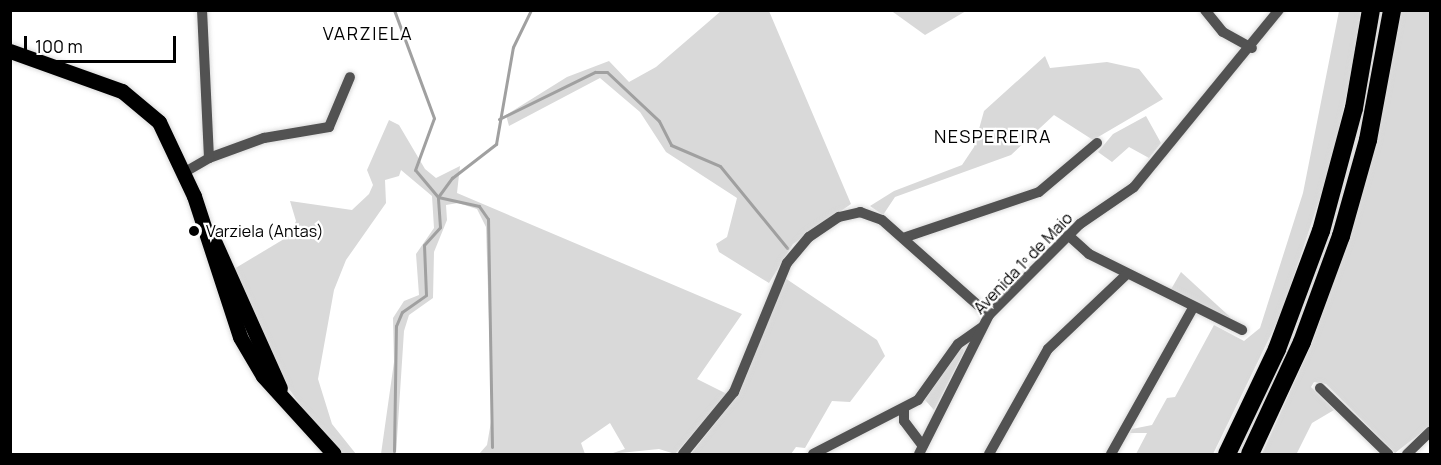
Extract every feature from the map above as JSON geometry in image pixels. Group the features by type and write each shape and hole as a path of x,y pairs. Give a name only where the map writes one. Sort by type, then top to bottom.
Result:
{"highway":[{"path":"1227,454 1277,349 1321,231 1354,108 1371,10"},
{"path":"1250,454 1302,342 1341,236 1368,140 1392,10"}],"main road":[{"path":"10,51 134,99 159,122 185,171 240,337 263,376 334,454"}],"street":[{"path":"202,10 209,158"},
{"path":"1205,10 1223,32 1252,48"},
{"name":"Avenida 1º de Maio","path":"921,450 990,315 1068,235 1134,187 1252,48 1279,10"},
{"path":"185,171 209,158 264,138 329,127 350,77"},
{"path":"906,237 1038,192 1097,143"},
{"path":"683,454 728,402 779,276 809,237 839,217 860,212 906,237 990,315"},
{"path":"1068,235 1089,254 1193,308 1242,330"},
{"path":"989,454 1048,349 1127,274"},
{"path":"1111,454 1193,308"},
{"path":"813,454 904,408 930,389 958,344 982,327"},
{"path":"1320,388 1388,454"},
{"path":"904,408 904,421 921,450"},
{"path":"1407,454 1431,432"}],"shaded area":[{"path":"896,10 966,11 925,35 893,12"},
{"path":"721,11 769,11 851,204 793,244 769,283 719,252 716,244 727,237 737,198 666,152 640,112 600,78 509,126 506,115 567,77 609,61 629,82 656,67"},
{"path":"1339,11 1361,11 1349,84 1331,165 1281,314 1213,454 1136,454 1147,433 1130,433 1132,429 1152,425 1167,398 1175,397 1214,325 1244,341 1260,328 1303,193"},
{"path":"1400,11 1430,11 1430,426 1395,453 1326,384 1314,382 1311,387 1334,410 1312,423 1297,453 1262,454 1312,343 1357,214"},
{"path":"1045,56 1050,68 1107,62 1139,69 1163,99 1093,140 1054,115 1011,155 895,197 883,215 870,206 894,191 962,165 974,147 984,111"},
{"path":"1146,116 1161,143 1149,158 1129,147 1112,162 1098,152 1113,134"},
{"path":"389,120 399,125 425,169 436,178 460,166 457,193 742,314 697,379 727,394 675,454 659,449 610,454 625,449 610,423 581,443 585,454 479,454 487,445 492,416 486,227 477,209 458,203 446,205 447,220 434,252 433,298 409,315 404,331 396,454 381,454 394,362 393,318 404,301 419,295 416,254 434,228 432,196 401,170 399,176 385,180 386,203 346,260 334,290 318,379 332,424 356,454 341,454 307,415 274,367 234,269 289,236 296,221 290,201 352,210 369,194 373,185 367,170"},
{"path":"1181,272 1229,316 1231,319 1170,291"},
{"path":"785,278 877,340 885,356 850,402 832,401 805,448 796,447 791,454 691,454 740,392"},
{"path":"961,346 964,351 934,410 925,400"}],"waterway":[{"path":"394,10 434,118 415,170 438,197 440,227 424,245 426,295 402,312 396,326 394,451"},
{"path":"492,447 488,219 479,206 438,197 452,178 496,144 513,47 531,10"},
{"path":"499,119 595,72 607,72 659,121 671,145 720,166 787,248"}],"place":[{"name":"Varziela (Antas)","path":"194,231"}],"district":[{"name":"VARZIELA","path":"368,33"},
{"name":"NESPEREIRA","path":"993,136"}]}
